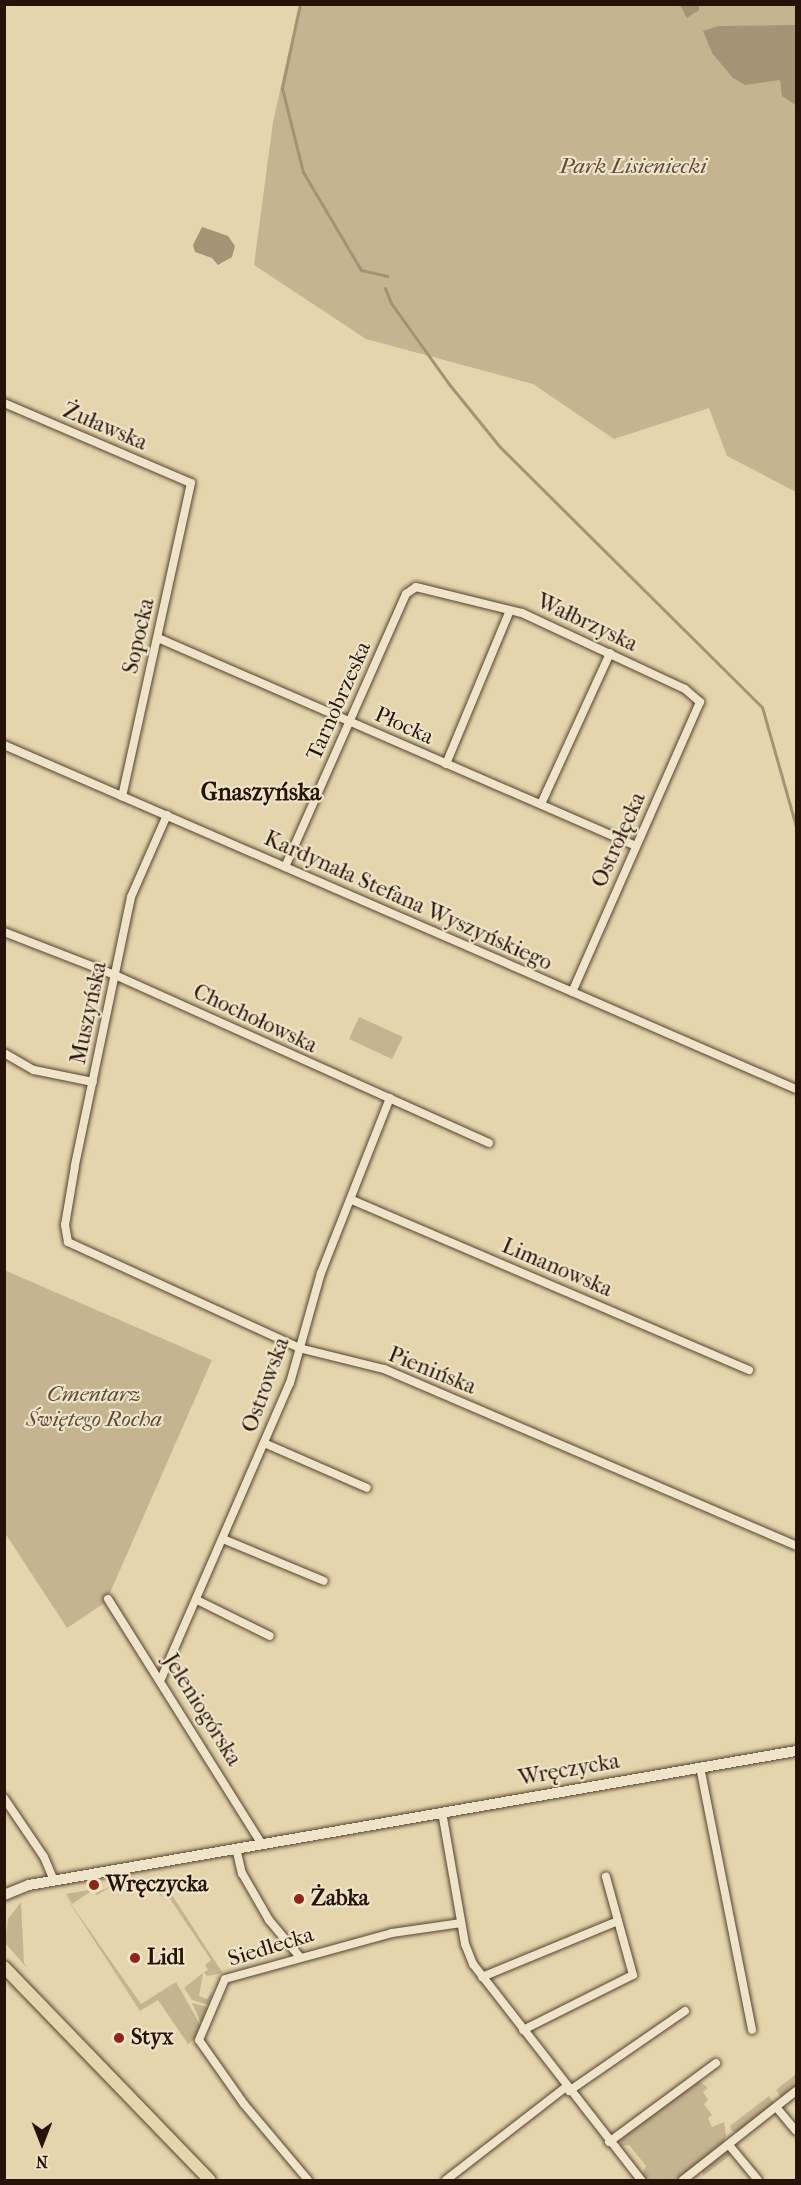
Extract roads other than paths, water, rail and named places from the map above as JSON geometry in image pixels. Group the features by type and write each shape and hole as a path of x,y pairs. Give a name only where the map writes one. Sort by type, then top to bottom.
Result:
{"main road":[{"name":"Wręczycka","path":"6,1897 29,1885 54,1880 796,1751"},
{"path":"4,1967 210,2181"}],"street":[{"name":"Żuławska","path":"4,404 191,483"},
{"name":"Sopocka","path":"122,795 191,483"},
{"name":"Wałbrzyska","path":"416,587 509,613 522,613 685,689 700,702"},
{"name":"Tarnobrzeska","path":"285,867 406,594 416,587"},
{"path":"446,764 509,613"},
{"name":"Płocka","path":"158,638 636,846"},
{"path":"541,804 610,653"},
{"name":"Ostrołęcka","path":"572,992 700,702"},
{"name":"Kardynała Stefana Wyszyńskiego","path":"4,745 796,1089"},
{"name":"Muszyńska","path":"65,1225 131,897 167,815"},
{"name":"Chochołowska","path":"4,932 115,975 489,1143"},
{"path":"4,1053 34,1070 93,1082"},
{"name":"Ostrowska","path":"161,1679 290,1383 321,1273 352,1200 390,1098"},
{"name":"Limanowska","path":"352,1200 748,1370"},
{"name":"Pienińska","path":"65,1225 68,1242 85,1251 299,1348 384,1369 796,1546"},
{"path":"264,1443 367,1488"},
{"path":"223,1539 324,1581"},
{"name":"Jeleniogórska","path":"108,1599 161,1679 261,1843"},
{"path":"197,1600 270,1636"},
{"path":"700,1767 752,2030"},
{"path":"4,1798 44,1857 54,1880"},
{"path":"442,1812 461,1923 469,1955 482,1977 641,2181"},
{"path":"236,1848 242,1873 269,1920 299,1956"},
{"path":"523,2030 633,1975 606,1877"},
{"path":"482,1977 618,1921"},
{"name":"Siedlecka","path":"308,2181 244,2104 199,2040 225,1979 299,1956 392,1933 461,1923"},
{"path":"446,2181 568,2089 685,2011"},
{"path":"609,2142 716,2063"},
{"path":"683,2181 796,2091"},
{"path":"776,2107 796,2131"},
{"path":"729,2145 758,2181"}],"waterway":[{"path":"300,4 282,88 303,172 361,270 387,276"},
{"path":"385,288 391,303 449,384 500,447 762,707 796,826"},
{"path":"796,826 796,837"}],"place":[{"name":"Wręczycka","path":"94,1885"},
{"name":"Żabka","path":"299,1899"},
{"name":"Lidl","path":"135,1958"},
{"name":"Styx","path":"119,2038"}],"district":[{"name":"Gnaszyńska","path":"261,793"}],"park label":[{"name":"Park Lisieniecki","path":"633,167"},
{"name":"Cmentarz Świętego Rocha","path":"94,1406"}]}
